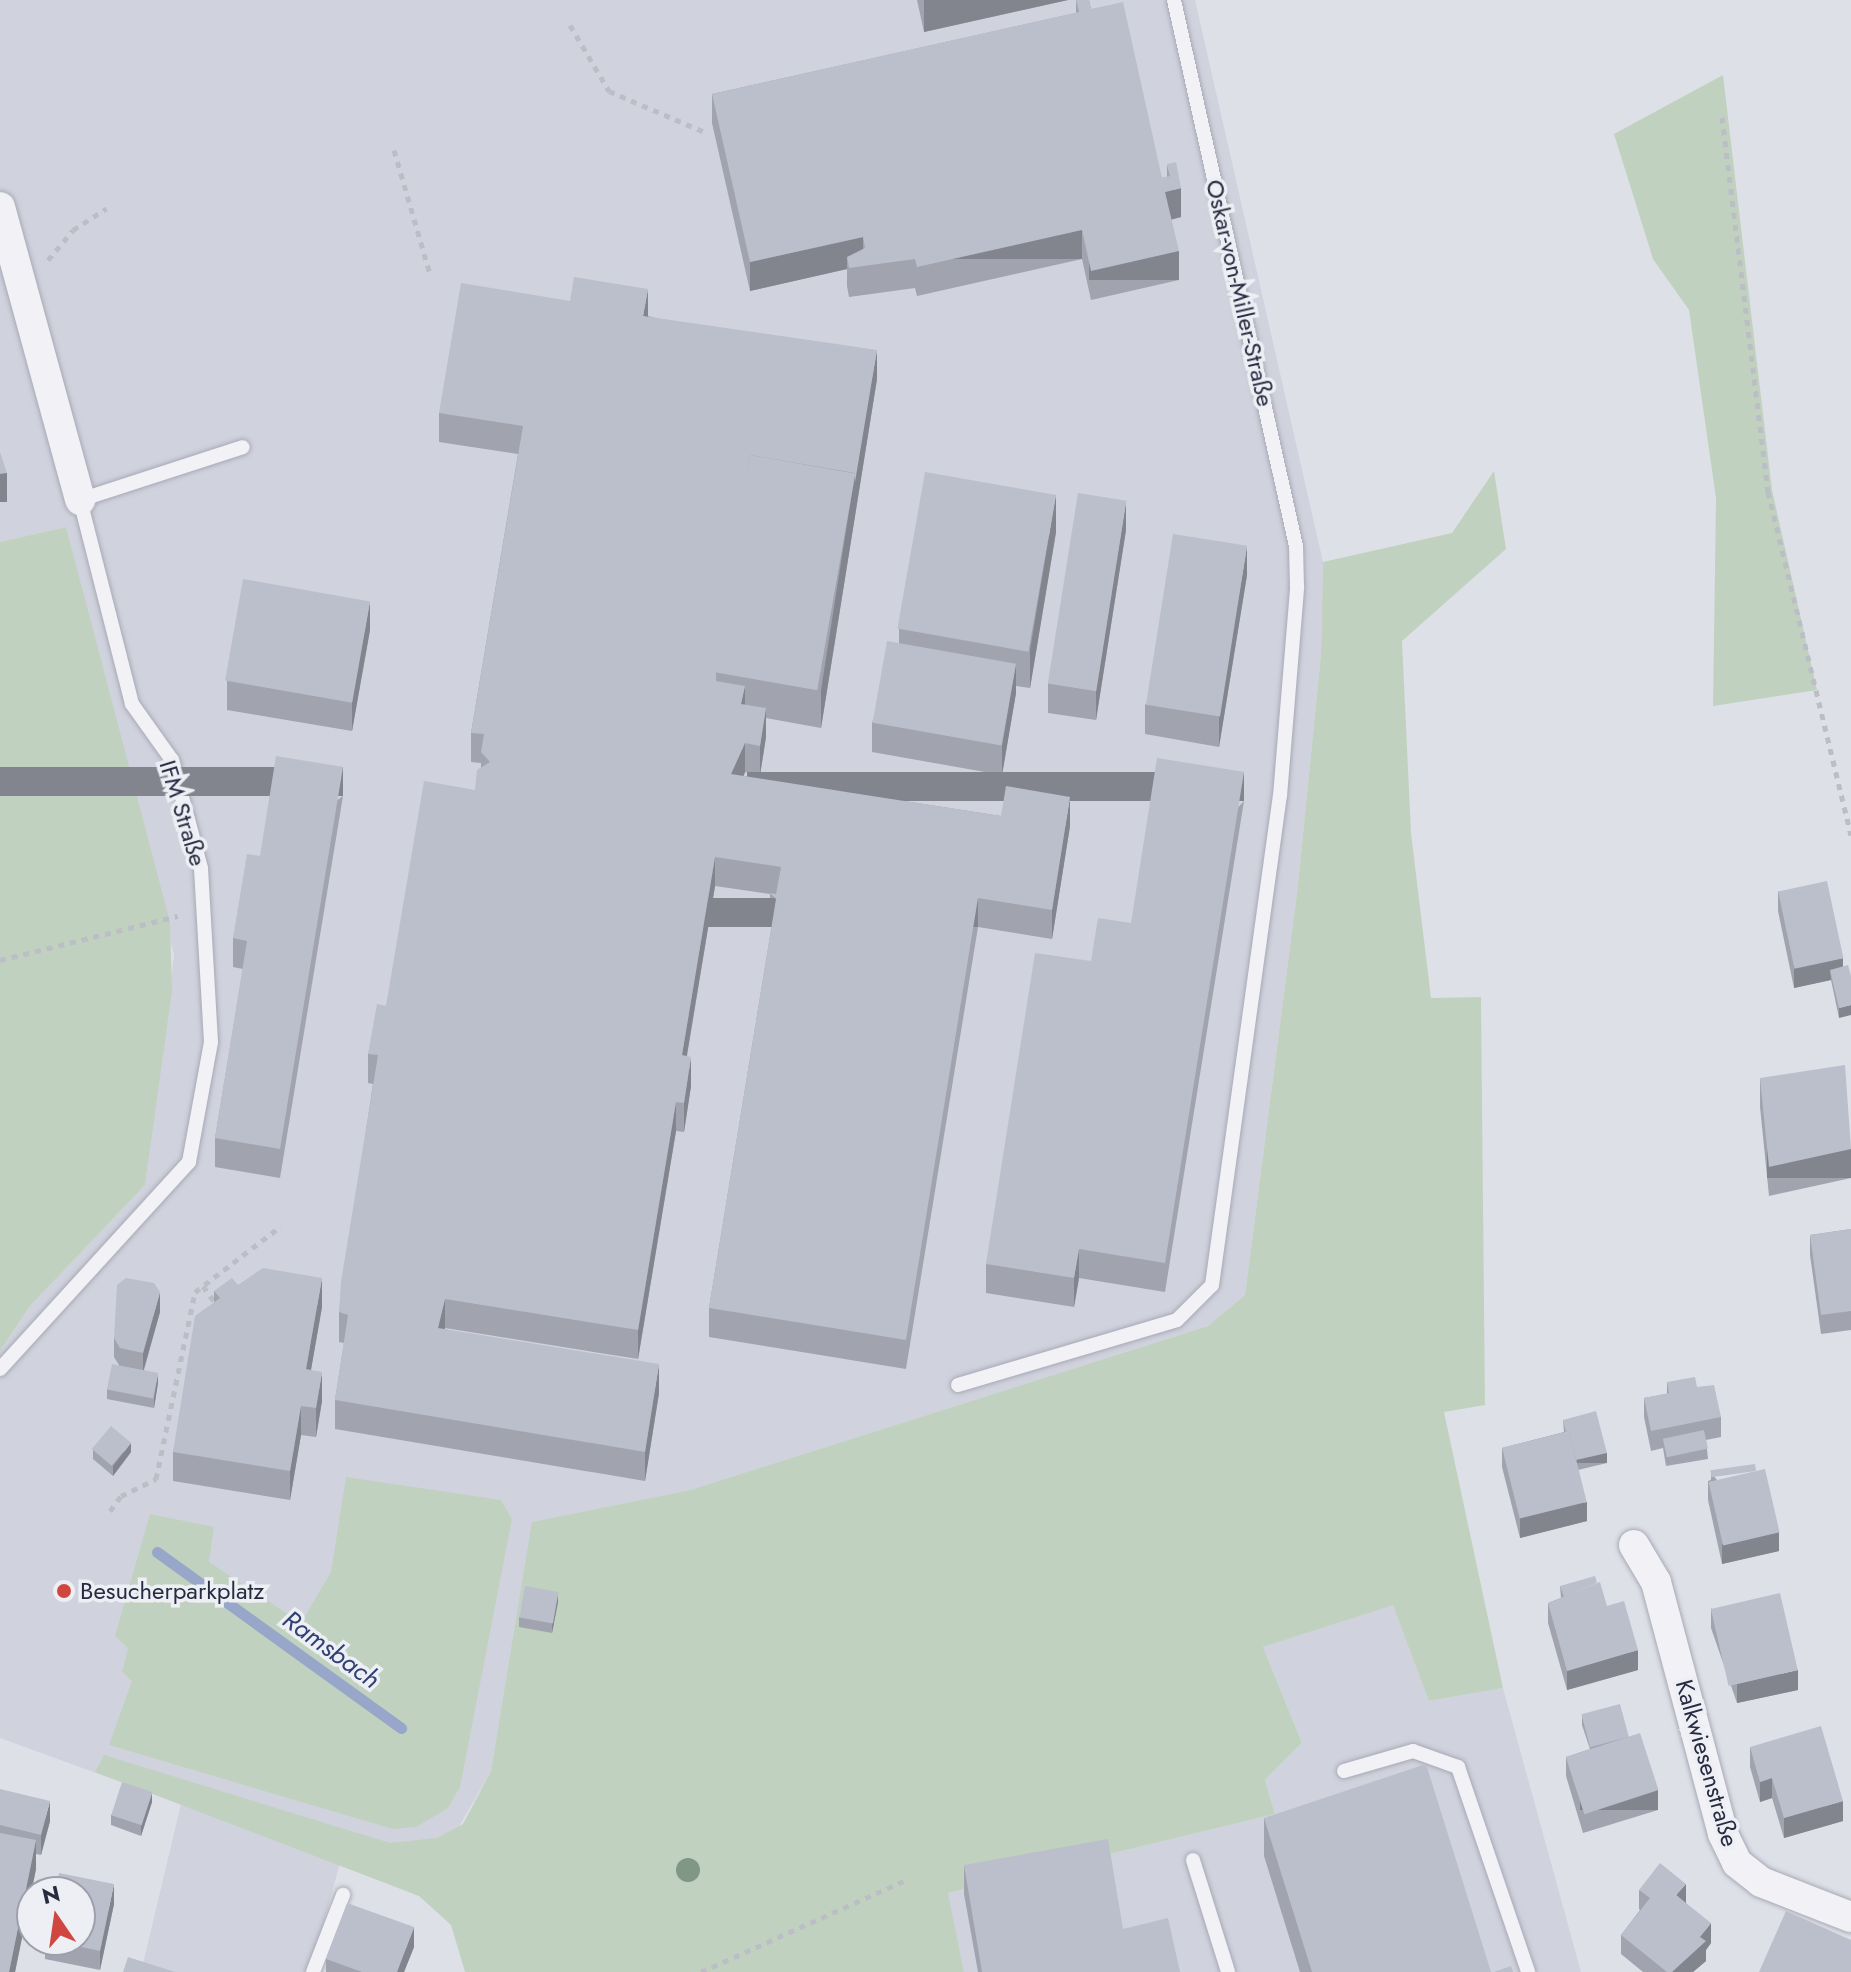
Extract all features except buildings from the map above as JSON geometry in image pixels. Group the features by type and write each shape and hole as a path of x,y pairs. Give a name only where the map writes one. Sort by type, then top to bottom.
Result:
{"street":[{"name":"IFM Straße","path":"2,227 80,500"},
{"name":"Kalkwiesenstraße","path":"1634,1545 1656,1582 1723,1834 1737,1863 1761,1882 1851,1917"}],"lane":[{"name":"Oskar-von-Miller-Straße","path":"958,1385 1177,1320 1212,1285 1280,796 1297,587 1296,546 1174,0"},
{"path":"80,500 243,447"},
{"name":"IFM Straße","path":"0,1369 189,1162 211,1042 208,909 172,760 132,704 80,500"},
{"path":"1344,1771 1413,1751 1458,1767 1528,1972"},
{"path":"1193,1860 1228,1972"},
{"path":"313,1972 343,1895"}],"path":[{"path":"570,25 609,91 707,133"},
{"path":"1722,117 1768,492 1851,835"},
{"path":"394,150 430,274"},
{"path":"22,291 73,230 107,208"},
{"path":"0,960 208,909"},
{"path":"110,1511 156,1479 195,1292 281,1226"},
{"path":"203,1286 224,1314"},
{"path":"701,1972 908,1879"}],"shaded area":[{"path":"0,0 1195,0 1323,562 1321,654 1298,885 1245,1295 1208,1326 690,1490 533,1522 491,1771 419,1896 340,1863 310,1972 141,1972 181,1804 0,1738 0,1351 30,1306 145,1185 174,955 66,527 0,542"},
{"path":"1394,1604 1429,1701 1503,1688 1581,1972 964,1972 947,1893 1275,1814 1265,1780 1302,1743 1263,1647"}],"green space":[{"path":"1723,75 1772,490 1817,690 1713,706 1716,498 1689,310 1653,259 1614,134"},
{"path":"1494,471 1506,549 1402,641 1411,833 1431,998 1481,997 1485,1405 1444,1412 1503,1688 1429,1701 1393,1605 1263,1647 1302,1743 1265,1780 1275,1814 948,1893 964,1972 465,1972 451,1925 419,1896 95,1772 104,1755 390,1843 437,1838 463,1824 491,1771 532,1522 690,1490 1208,1326 1245,1295 1298,885 1321,654 1323,562 1452,533"},
{"path":"66,527 170,922 172,991 145,1185 30,1306 0,1351 0,542"},
{"path":"346,1477 501,1500 512,1519 460,1787 448,1808 416,1827 393,1829 109,1745 132,1681 122,1672 128,1648 115,1636 150,1514 214,1527 209,1562 301,1623 331,1572"}],"waterway":[{"name":"Ramsbach","path":"157,1552 401,1728"}],"place":[{"name":"Besucherparkplatz","path":"64,1591"}]}
